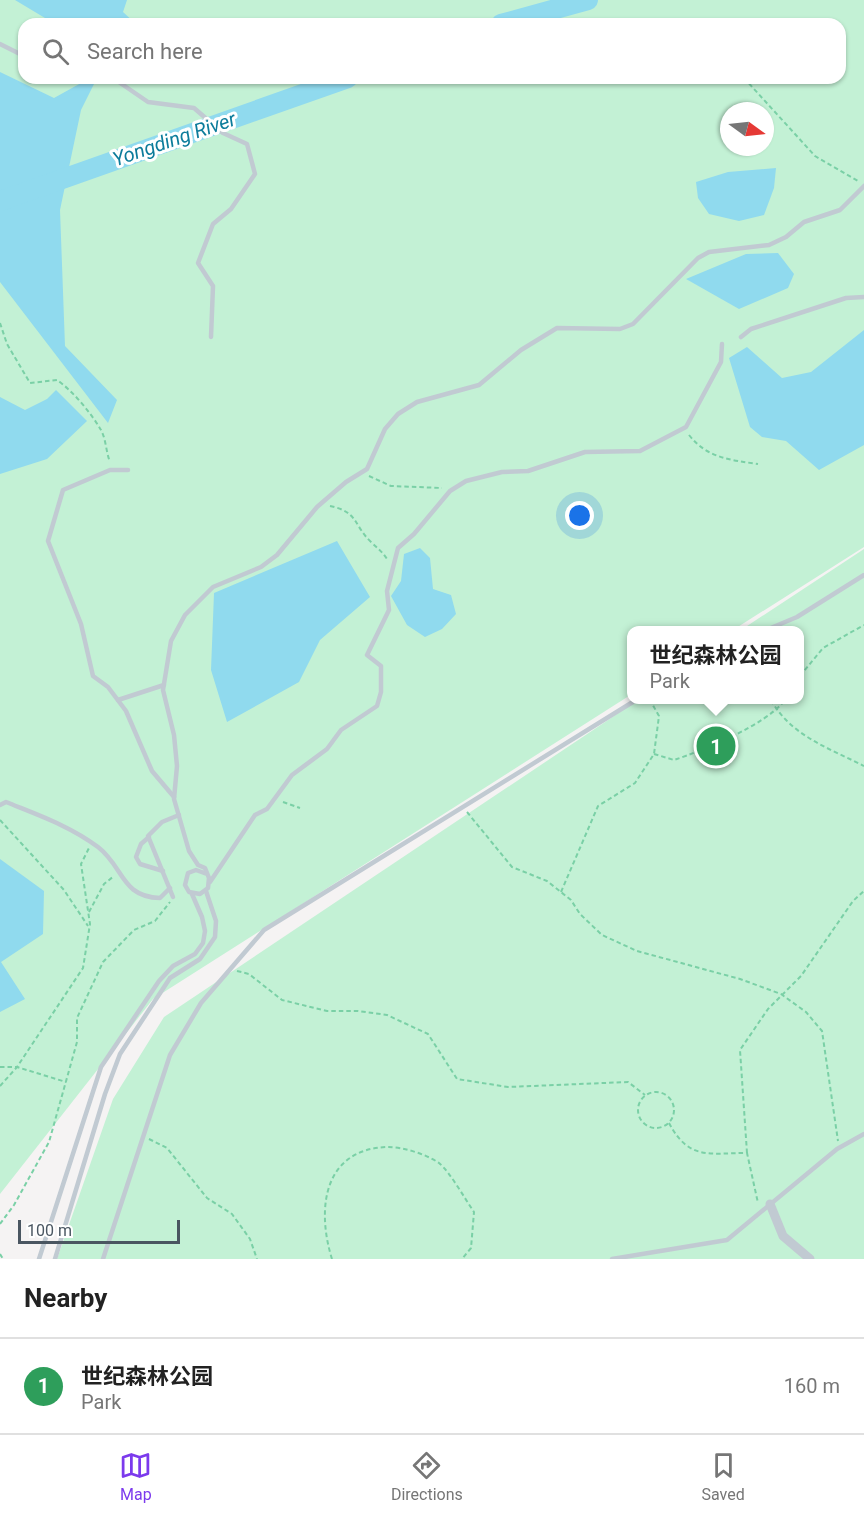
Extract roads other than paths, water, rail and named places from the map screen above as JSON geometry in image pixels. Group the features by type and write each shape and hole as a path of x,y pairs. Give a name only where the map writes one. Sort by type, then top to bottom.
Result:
{"street":[{"path":"770,1204 783,1236 810,1259"}],"lane":[{"path":"0,44 18,53"},
{"path":"122,84 148,102 194,108 223,134 247,144 255,174 231,209 213,224 198,263 213,286 211,337"},
{"path":"210,882 207,874 189,851 174,797 177,766 164,685 171,641 184,615 213,587 261,567 277,555 321,504 368,469 385,429 398,414 417,402 479,385 521,350 557,328 620,329 633,324 698,258 709,252 725,249 745,250 769,245 786,237 804,222 840,210 864,184"},
{"path":"741,337 751,329 846,297 864,297"},
{"path":"192,894 206,891 255,815 267,809 292,775 327,749 341,730 377,706 381,692 381,666 367,655 389,610 387,591 398,548 414,534 454,489 466,481 502,472 528,471 585,452 640,451 683,428 694,413 721,362 722,344"},
{"path":"128,470 114,470 83,480 63,490 48,541 81,624 93,676 108,687 126,711 152,771 174,797"},
{"path":"776,626 797,617 864,575"},
{"path":"118,700 164,685"},
{"path":"103,1259 170,1055 201,1003 264,930 628,704"},
{"path":"0,805 6,802 62,823 93,845 119,872 133,892 144,897 160,898 170,888"},
{"path":"163,871 140,864 136,857 141,844 162,822 179,815"},
{"path":"149,837 173,897"},
{"path":"39,1259 101,1067 159,981 173,966 195,954 203,942 205,931 202,917 192,894 185,885 188,873 196,870 207,874"},
{"path":"55,1259 105,1094 120,1054 171,978 200,959 215,937 216,921 206,891"},
{"path":"612,1259 727,1240 837,1149 864,1134"}],"water":[{"path":"15,0 127,0 123,12 130,18 45,18"},
{"path":"0,72 18,81 18,84 25,84 54,98 79,84 94,84 81,110 60,210 65,346 117,400 108,423 0,282"},
{"path":"776,168 774,188 764,215 739,221 709,214 698,198 696,182 728,172"},
{"path":"778,253 794,274 788,288 739,309 686,279 746,254"},
{"path":"864,330 864,445 819,470 786,441 762,437 750,427 729,358 747,347 782,378 811,372"},
{"path":"56,390 87,421 47,459 0,474 0,397 25,410 47,399"},
{"path":"337,541 370,597 320,640 299,682 227,722 211,670 214,593"},
{"path":"420,548 430,558 433,589 451,595 456,614 442,629 425,637 407,625 391,596 401,581 404,554"},
{"path":"0,859 44,891 43,934 1,962 25,999 0,1012"}],"waterway":[{"name":"Yongding River","path":"523,18 588,0"},
{"name":"Yongding River","path":"0,201 331,84"}],"place":[{"name":"世纪森林公园","path":"716,746"}]}
